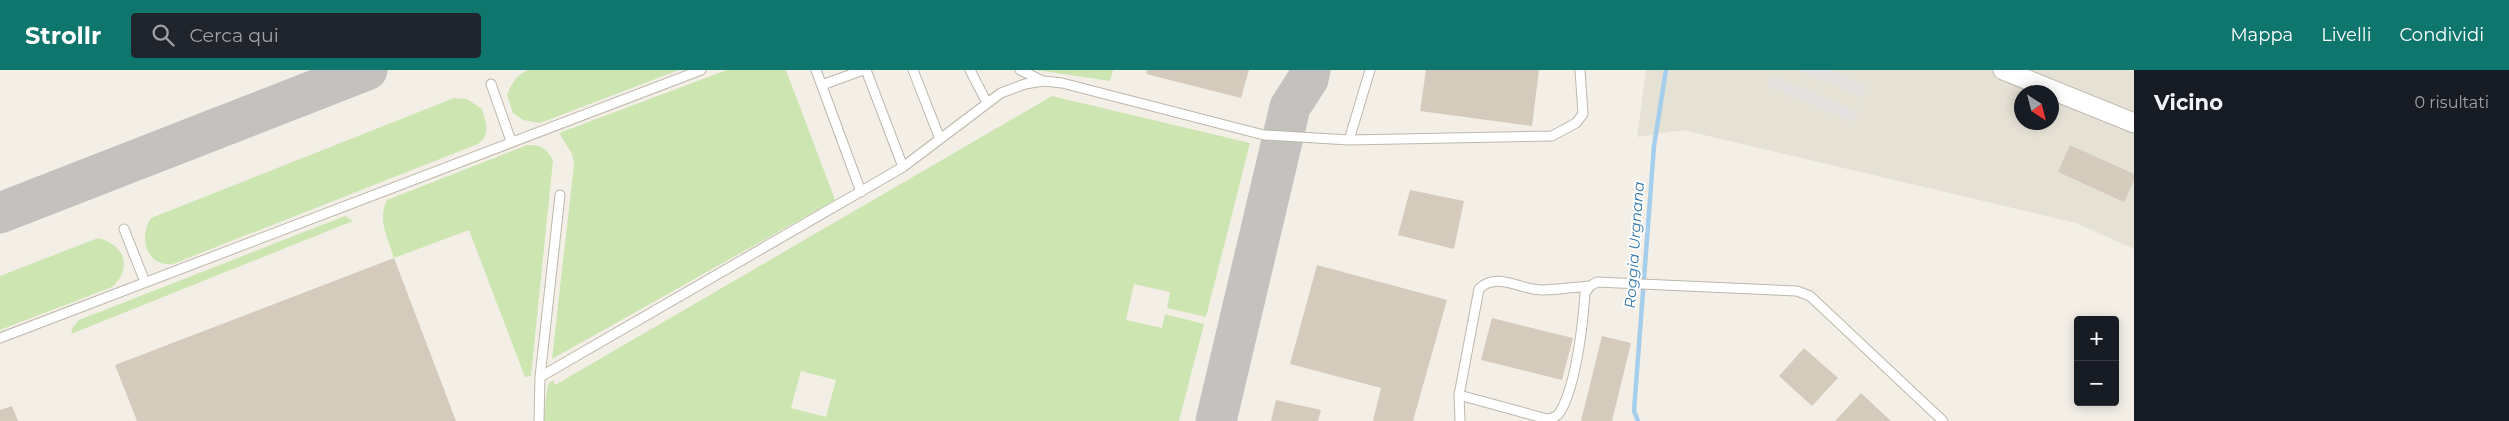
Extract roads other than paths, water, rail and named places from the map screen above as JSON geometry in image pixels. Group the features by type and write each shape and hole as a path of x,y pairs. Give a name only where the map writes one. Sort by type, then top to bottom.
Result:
{"street":[{"path":"2003,70 2046,78 2134,123"}],"lane":[{"path":"0,338 701,70"},
{"path":"816,70 862,192"},
{"path":"822,86 864,70 903,167"},
{"path":"914,70 940,139"},
{"path":"970,70 987,103"},
{"path":"1020,70 1043,80 1062,82 1264,135 1349,140 1552,136 1576,124 1583,114 1580,70"},
{"path":"1349,140 1370,70"},
{"path":"540,377 903,167 987,103 1011,89 1043,80"},
{"path":"491,84 511,142"},
{"path":"539,421 540,377 560,195"},
{"path":"124,229 145,282"},
{"path":"1460,421 1459,395 1479,289 1485,283 1501,280 1540,290 1590,286 1597,282 1640,282 1797,291 1810,296 1943,421"},
{"path":"1459,395 1547,419 1557,416 1568,390 1578,348 1585,294 1590,286"}],"waterway":[{"name":"Roggia Urgnana","path":"1638,421 1634,411 1654,146 1666,70"}]}
